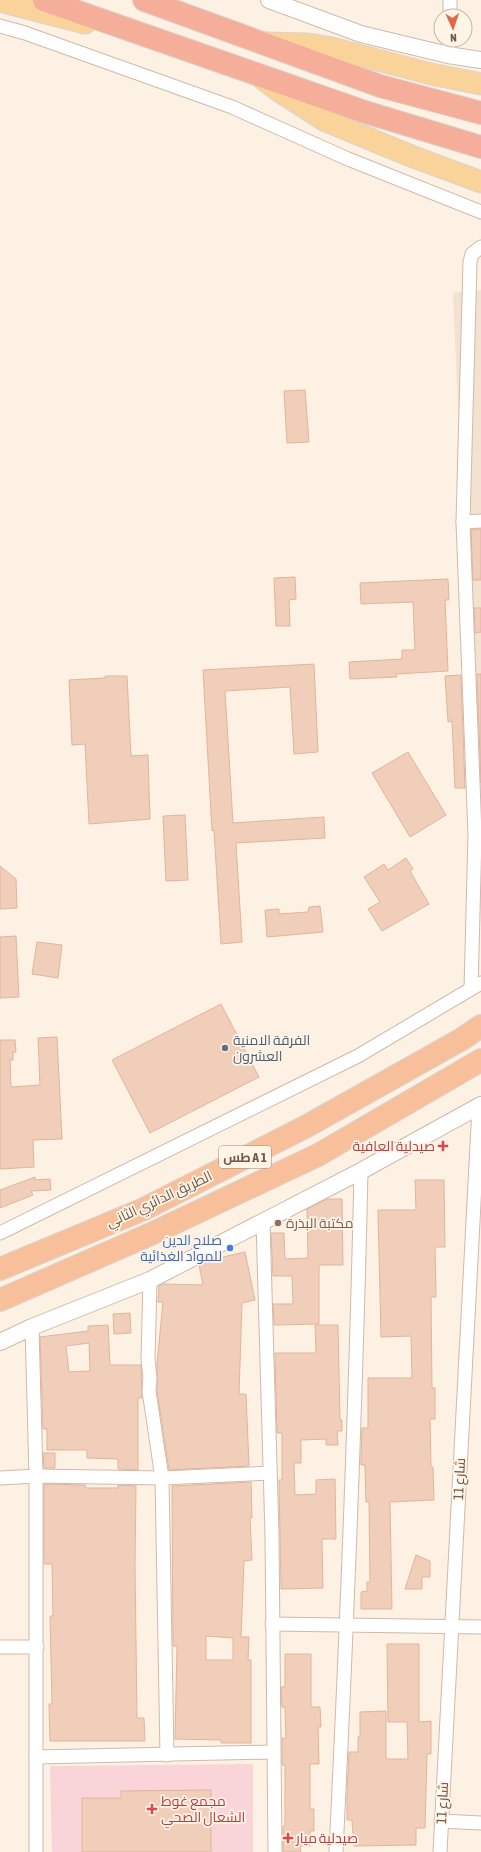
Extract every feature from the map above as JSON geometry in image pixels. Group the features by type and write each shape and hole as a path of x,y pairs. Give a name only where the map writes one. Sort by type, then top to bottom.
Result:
{"highway":[{"path":"44,0 365,112 481,147"},
{"path":"144,0 380,86 481,113"},
{"name":"الطريق الدائري الثاني","path":"0,1268 151,1205 307,1126 462,1039 481,1026"},
{"name":"الطريق الدائري الثاني","path":"0,1300 151,1234 318,1155 481,1060"}],"main road":[{"path":"160,0 196,19"},
{"path":"0,2 192,52"},
{"path":"260,43 308,44 332,48 431,74 481,84"},
{"path":"259,76 278,91 324,120 411,156 481,182"}],"street":[{"path":"269,0 361,34 433,45"},
{"path":"0,26 25,33 232,107 348,158 481,212"},
{"path":"451,48 481,60"},
{"path":"0,1233 358,1056 476,986 475,835 463,522 470,262 472,254 481,247"},
{"path":"463,522 481,521"},
{"path":"0,1342 32,1327 150,1280 360,1171 480,1106"},
{"name":"شارع 11","path":"440,1852 480,1106"},
{"path":"336,1852 347,1624 356,1376 360,1171"},
{"path":"263,1222 270,1473 275,1852"},
{"path":"150,1280 148,1359 150,1378 149,1391 162,1478 166,1755"},
{"path":"32,1327 36,1476 36,1852"},
{"path":"0,1478 36,1476 162,1478 270,1473"},
{"path":"272,1624 481,1627"},
{"path":"0,1647 36,1647"},
{"path":"36,1758 273,1752"},
{"path":"441,1821 481,1822"}],"shaded area":[{"path":"481,290 481,924 453,293"},
{"name":"مجمع غوط الشعال الصحي","path":"253,1764 253,1852 52,1852 50,1766"}],"building":[{"path":"305,390 309,442 287,443 284,391"},
{"path":"481,529 481,580 473,580 471,530"},
{"path":"295,577 296,599 289,600 290,626 276,626 274,578"},
{"path":"448,579 449,600 445,600 448,671 396,674 397,677 350,679 349,662 402,659 402,650 415,650 413,602 361,604 360,583"},
{"path":"474,608 481,608 481,632 475,633"},
{"path":"314,664 318,752 294,754 290,687 225,691 233,823 324,817 325,838 236,843 242,942 221,944 214,830 212,831 203,670"},
{"path":"477,674 481,674 481,783"},
{"path":"461,675 465,788 455,788 452,721 448,722 445,676"},
{"path":"105,676 127,676 131,756 148,755 150,819 89,824 85,744 72,745 69,680 105,678"},
{"path":"408,752 446,815 410,837 372,773"},
{"path":"185,815 188,880 166,881 163,816"},
{"path":"406,858 413,869 410,871 429,904 382,931 368,909 380,902 364,877 384,864 388,870"},
{"path":"0,866 16,879 17,908 0,909"},
{"path":"320,906 323,932 267,937 265,910 279,909 279,914 308,912 309,907"},
{"path":"16,936 19,997 0,998 0,937"},
{"path":"37,942 62,945 58,978 32,974"},
{"path":"221,1004 259,1077 150,1133 112,1060"},
{"path":"57,1037 62,1139 33,1140 34,1167 0,1169 0,1040 15,1040 16,1052 13,1052 13,1060 10,1060 11,1087 40,1085 38,1038"},
{"path":"35,1177 35,1180 50,1179 51,1190 31,1191 33,1195 0,1208 0,1190"},
{"path":"415,1180 444,1180 445,1247 435,1247 436,1297 431,1297 432,1388 435,1388 435,1419 430,1419 431,1467 433,1467 434,1500 390,1502 392,1609 361,1609 361,1592 367,1591 367,1582 370,1582 369,1502 366,1502 365,1465 361,1465 362,1428 368,1428 368,1378 412,1378 411,1336 381,1337 378,1210 416,1210"},
{"path":"327,1199 342,1199 343,1265 319,1265 319,1324 274,1325 273,1304 293,1304 292,1276 273,1276 271,1233 284,1233 285,1259 308,1258 307,1209"},
{"path":"245,1252 255,1300 242,1303 239,1394 246,1394 249,1466 169,1470 157,1391 157,1364 163,1302 158,1302 159,1286 163,1284 203,1285 199,1265 210,1260"},
{"path":"130,1313 131,1333 114,1334 113,1314"},
{"path":"108,1325 110,1365 141,1365 142,1398 138,1398 138,1470 118,1469 118,1459 87,1458 87,1450 47,1450 47,1429 43,1429 40,1337 88,1331 88,1326","holes":["89,1343 90,1371 69,1372 66,1346"]},
{"path":"315,1325 338,1325 340,1420 342,1420 342,1431 337,1431 338,1445 326,1445 326,1439 301,1440 301,1463 294,1463 295,1495 316,1494 316,1480 335,1479 336,1539 322,1539 323,1588 281,1589 279,1480 282,1480 282,1433 277,1433 275,1353 316,1353"},
{"path":"43,1453 55,1453 55,1468 44,1468"},
{"path":"251,1482 252,1518 250,1518 252,1560 244,1561 241,1637 249,1637 248,1660 251,1660 251,1743 221,1743 221,1740 175,1739 177,1646 173,1646 172,1486","holes":["206,1636 233,1638 233,1660 206,1660"]},
{"path":"44,1484 85,1485 86,1488 118,1488 118,1485 136,1486 135,1565 137,1718 144,1718 145,1741 50,1741 49,1704 52,1704 50,1616 53,1616 52,1564 44,1564"},
{"path":"416,1555 430,1561 430,1577 422,1577 422,1589 405,1589"},
{"path":"387,1644 419,1644 419,1722 431,1721 431,1754 427,1754 425,1828 416,1828 416,1845 354,1846 352,1820 347,1820 347,1796 349,1752 358,1752 358,1737 360,1737 360,1712 386,1711 386,1759 408,1759 407,1722 388,1722"},
{"path":"285,1654 311,1654 311,1707 320,1707 321,1727 318,1727 319,1764 310,1764 310,1809 314,1809 314,1831 310,1831 310,1846 300,1846 301,1852 283,1852 283,1826 285,1826 285,1765 282,1765 282,1738 286,1738 285,1707 282,1707 281,1687 285,1687"},
{"path":"211,1790 211,1852 82,1852 82,1798 121,1798 121,1791"}],"place":[{"name":"الفرقة الامنية العشرون","path":"225,1048"},
{"name":"صيدلية العافية","path":"443,1146"},
{"name":"مكتبة البذرة","path":"278,1223"},
{"name":"صلاح الدين للمواد الغذائية","path":"230,1248"},
{"name":"مجمع غوط الشعال الصحي","path":"152,1809"},
{"name":"صيدلية ميار","path":"288,1838"}]}
